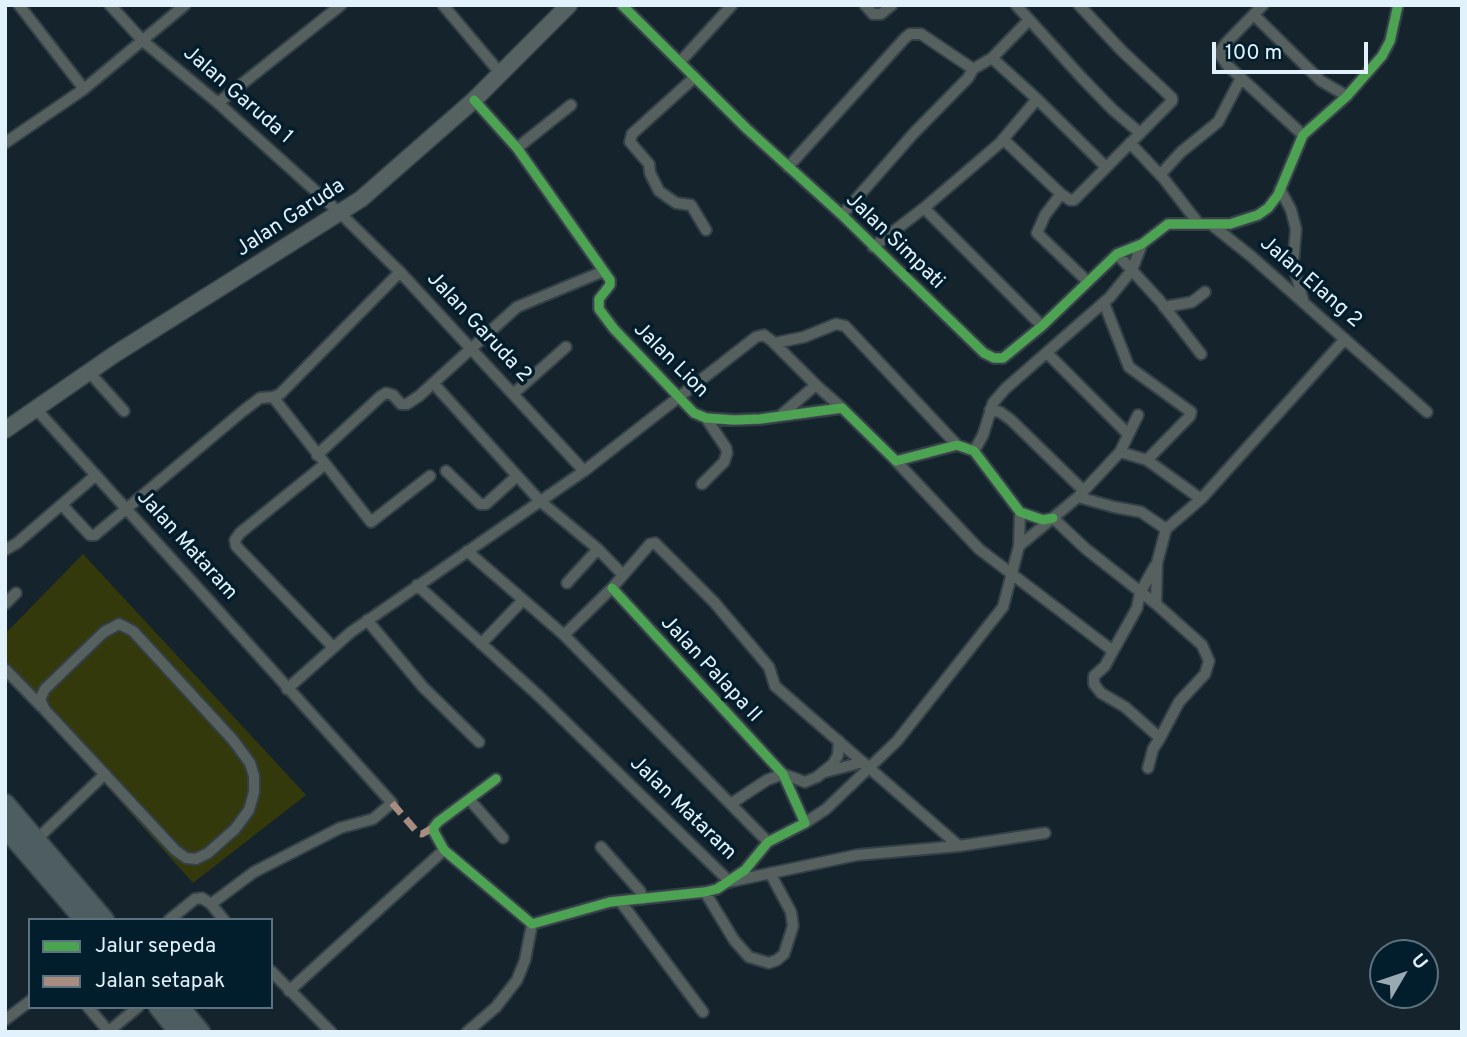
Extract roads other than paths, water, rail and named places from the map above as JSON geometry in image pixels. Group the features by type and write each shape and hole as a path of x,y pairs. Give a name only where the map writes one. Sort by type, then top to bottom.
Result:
{"highway":[{"path":"5,804 102,918"},
{"path":"5,827 83,918"},
{"path":"161,1009 179,1032"},
{"path":"181,1009 200,1032"}],"street":[{"path":"19,5 84,89"},
{"name":"Jalan Garuda 1","path":"110,5 143,41 218,103 341,214"},
{"path":"5,143 84,89 185,5"},
{"path":"218,103 341,5"},
{"path":"443,5 500,74"},
{"name":"Jalan Garuda","path":"5,430 89,372 361,199 474,100 569,5"},
{"name":"Jalan Simpati","path":"622,5 788,167 842,215 984,353 993,358 1003,358 1042,326 1117,254 1142,244 1168,224"},
{"path":"680,62 732,5"},
{"path":"865,5 873,14 881,14 892,5"},
{"path":"1016,5 1082,79 1140,133"},
{"path":"1003,139 1061,194 1074,200 1169,106 1172,98 1122,51 1079,5"},
{"path":"1263,5 1220,51 1227,65 1303,135"},
{"path":"1168,224 1230,224 1258,215 1268,208 1280,189 1303,135 1347,96 1382,57 1390,41 1398,5"},
{"path":"1254,15 1321,81 1347,96"},
{"path":"842,215 968,78 972,69 992,58 1029,20"},
{"path":"788,167 910,34 921,34 972,69"},
{"path":"992,58 1106,167"},
{"path":"695,77 630,138 630,142 649,164 650,173 659,191 676,202 691,205 706,230"},
{"path":"1160,174 1181,152 1218,122 1241,78"},
{"path":"873,247 924,208 1003,139 1037,99"},
{"path":"317,455 386,393 393,395 401,404 407,404 517,307 604,271 517,148 474,100"},
{"path":"517,148 571,105"},
{"path":"1130,143 1160,174 1199,223"},
{"path":"1280,189 1291,210 1296,229 1297,246 1293,264 1304,303"},
{"path":"1061,194 1045,215 1037,233 1087,281"},
{"path":"1168,224 1183,203"},
{"path":"924,208 1042,326"},
{"name":"Jalan Garuda 2","path":"341,214 400,272 584,471"},
{"name":"Jalan Elang 2","path":"1212,225 1427,412"},
{"path":"974,451 983,435 989,410 1005,389 1104,303 1132,270 1142,244"},
{"path":"1117,254 1201,354"},
{"name":"Jalan Lion","path":"604,271 610,282 599,299 599,309 677,398 694,413 706,418 734,420 842,408"},
{"path":"62,505 92,536 243,411 260,398 273,397 295,380 400,272"},
{"path":"1164,307 1192,302 1205,292"},
{"path":"1104,303 1124,360 1129,367 1191,412 1147,460"},
{"path":"775,344 804,337 836,324 845,326 957,445 974,451 1020,512 1043,520 1054,518"},
{"path":"287,689 332,646 584,471 756,337 764,335 896,461 979,550 1113,651"},
{"path":"1156,604 1157,563 1166,529 1201,499 1345,339"},
{"path":"513,394 566,347"},
{"path":"1047,353 1128,434"},
{"path":"89,372 124,411"},
{"path":"433,383 540,501 623,575"},
{"path":"781,415 816,385"},
{"path":"273,397 371,522 430,476"},
{"name":"Jalan Mataram","path":"36,409 392,803 373,819 340,828 254,872 211,904"},
{"path":"989,410 1000,412 1010,420 1081,494 1114,508 1141,512 1166,529"},
{"path":"1019,547 1081,494 1120,452 1138,415"},
{"path":"702,484 724,462 727,453 706,418"},
{"path":"896,461 957,445"},
{"path":"1120,452 1147,460 1201,499"},
{"path":"324,465 240,533 235,540 236,546 332,646"},
{"path":"446,471 480,504 486,504 517,476"},
{"path":"5,550 96,475"},
{"path":"730,882 745,870 768,842 826,809 866,765 897,741 994,620 1006,602 1010,572 1019,547 1020,512"},
{"path":"1054,518 1086,549 1156,604 1202,645 1209,661 1205,674 1179,702 1153,750 1148,768"},
{"path":"564,635 612,588 650,544 659,545 714,602 769,667 775,686 959,846"},
{"path":"567,583 598,550"},
{"path":"467,551 564,635 768,842"},
{"path":"1157,563 1140,593 1137,608 1105,666 1094,676 1094,684 1101,693 1129,710 1160,738"},
{"name":"Jalan Mataram","path":"417,585 540,697 730,882 705,892 620,901 532,924"},
{"name":"Jalan Palapa II","path":"612,588 783,774 805,823"},
{"path":"5,604 16,593"},
{"path":"481,644 523,600"},
{"path":"367,621 423,687 479,742"},
{"path":"5,668 175,849 186,858 196,859 208,853 235,829 249,810 254,792 254,776 250,764 233,740 133,631 125,626 119,624 104,632 45,689 40,699 45,710"},
{"path":"825,772 838,755 839,741"},
{"path":"732,803 767,780 783,774 805,782 825,772 866,765"},
{"path":"36,840 105,774"},
{"path":"467,1032 496,1007 517,980 526,960 532,924 444,850 436,839 434,827 496,779"},
{"path":"469,799 503,838"},
{"path":"730,882 857,855 959,846 1045,833"},
{"path":"601,847 640,891 643,900"},
{"path":"289,991 444,850"},
{"path":"705,892 734,940 748,957 769,963 784,954 793,926 791,912 770,873"},
{"path":"171,918 195,899 202,898 222,918"},
{"path":"620,901 703,1013"},
{"path":"273,973 331,1032"},
{"path":"5,1020 28,1003"},
{"path":"90,1009 108,1032 136,1009"}]}
